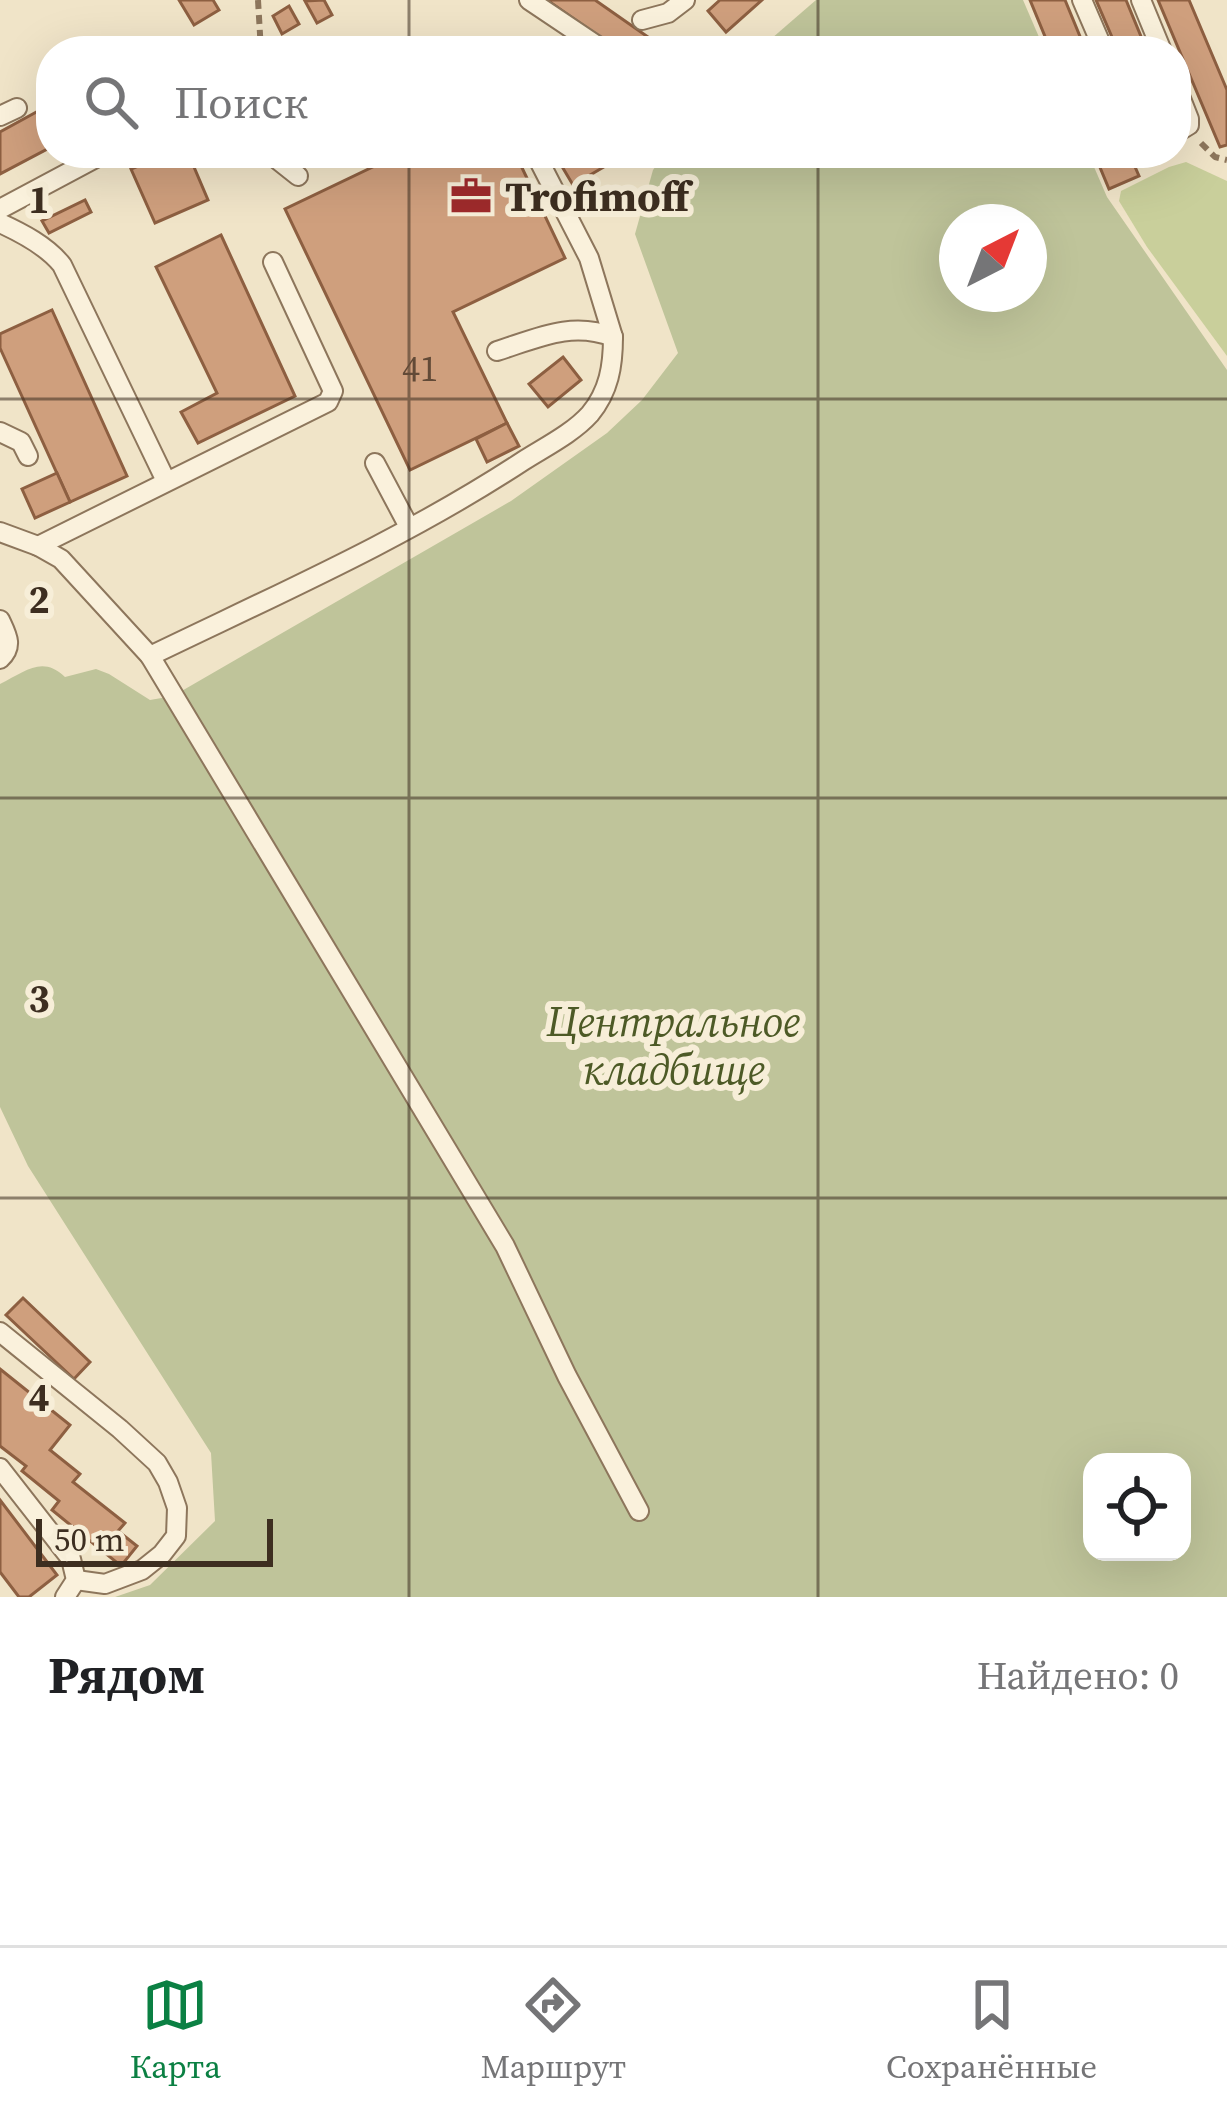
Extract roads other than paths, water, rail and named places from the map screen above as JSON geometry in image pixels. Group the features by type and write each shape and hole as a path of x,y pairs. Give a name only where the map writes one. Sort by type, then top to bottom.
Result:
{"lane":[{"path":"530,0 583,36"},
{"path":"642,20 668,13 685,0"},
{"path":"1082,0 1098,36"},
{"path":"1141,0 1156,36"},
{"path":"0,208 77,168"},
{"path":"288,168 298,176"},
{"path":"150,656 410,527 496,479 587,418 610,378 613,337 589,258 544,168"},
{"path":"0,223 58,258 166,481"},
{"path":"38,546 328,402 333,391 273,262"},
{"path":"497,351 589,328 613,337"},
{"path":"0,431 21,442 28,456"},
{"path":"375,463 410,527"},
{"path":"0,532 61,559 150,656 505,1246 639,1510"},
{"path":"0,620 10,640 0,659"},
{"path":"0,1332 157,1463 177,1508 176,1536 142,1570 105,1584 70,1588 70,1559 0,1468"}],"place":[{"name":"Trofimoff","path":"471,196"}],"park label":[{"name":"Центральное кладбище","path":"674,1045"}]}
